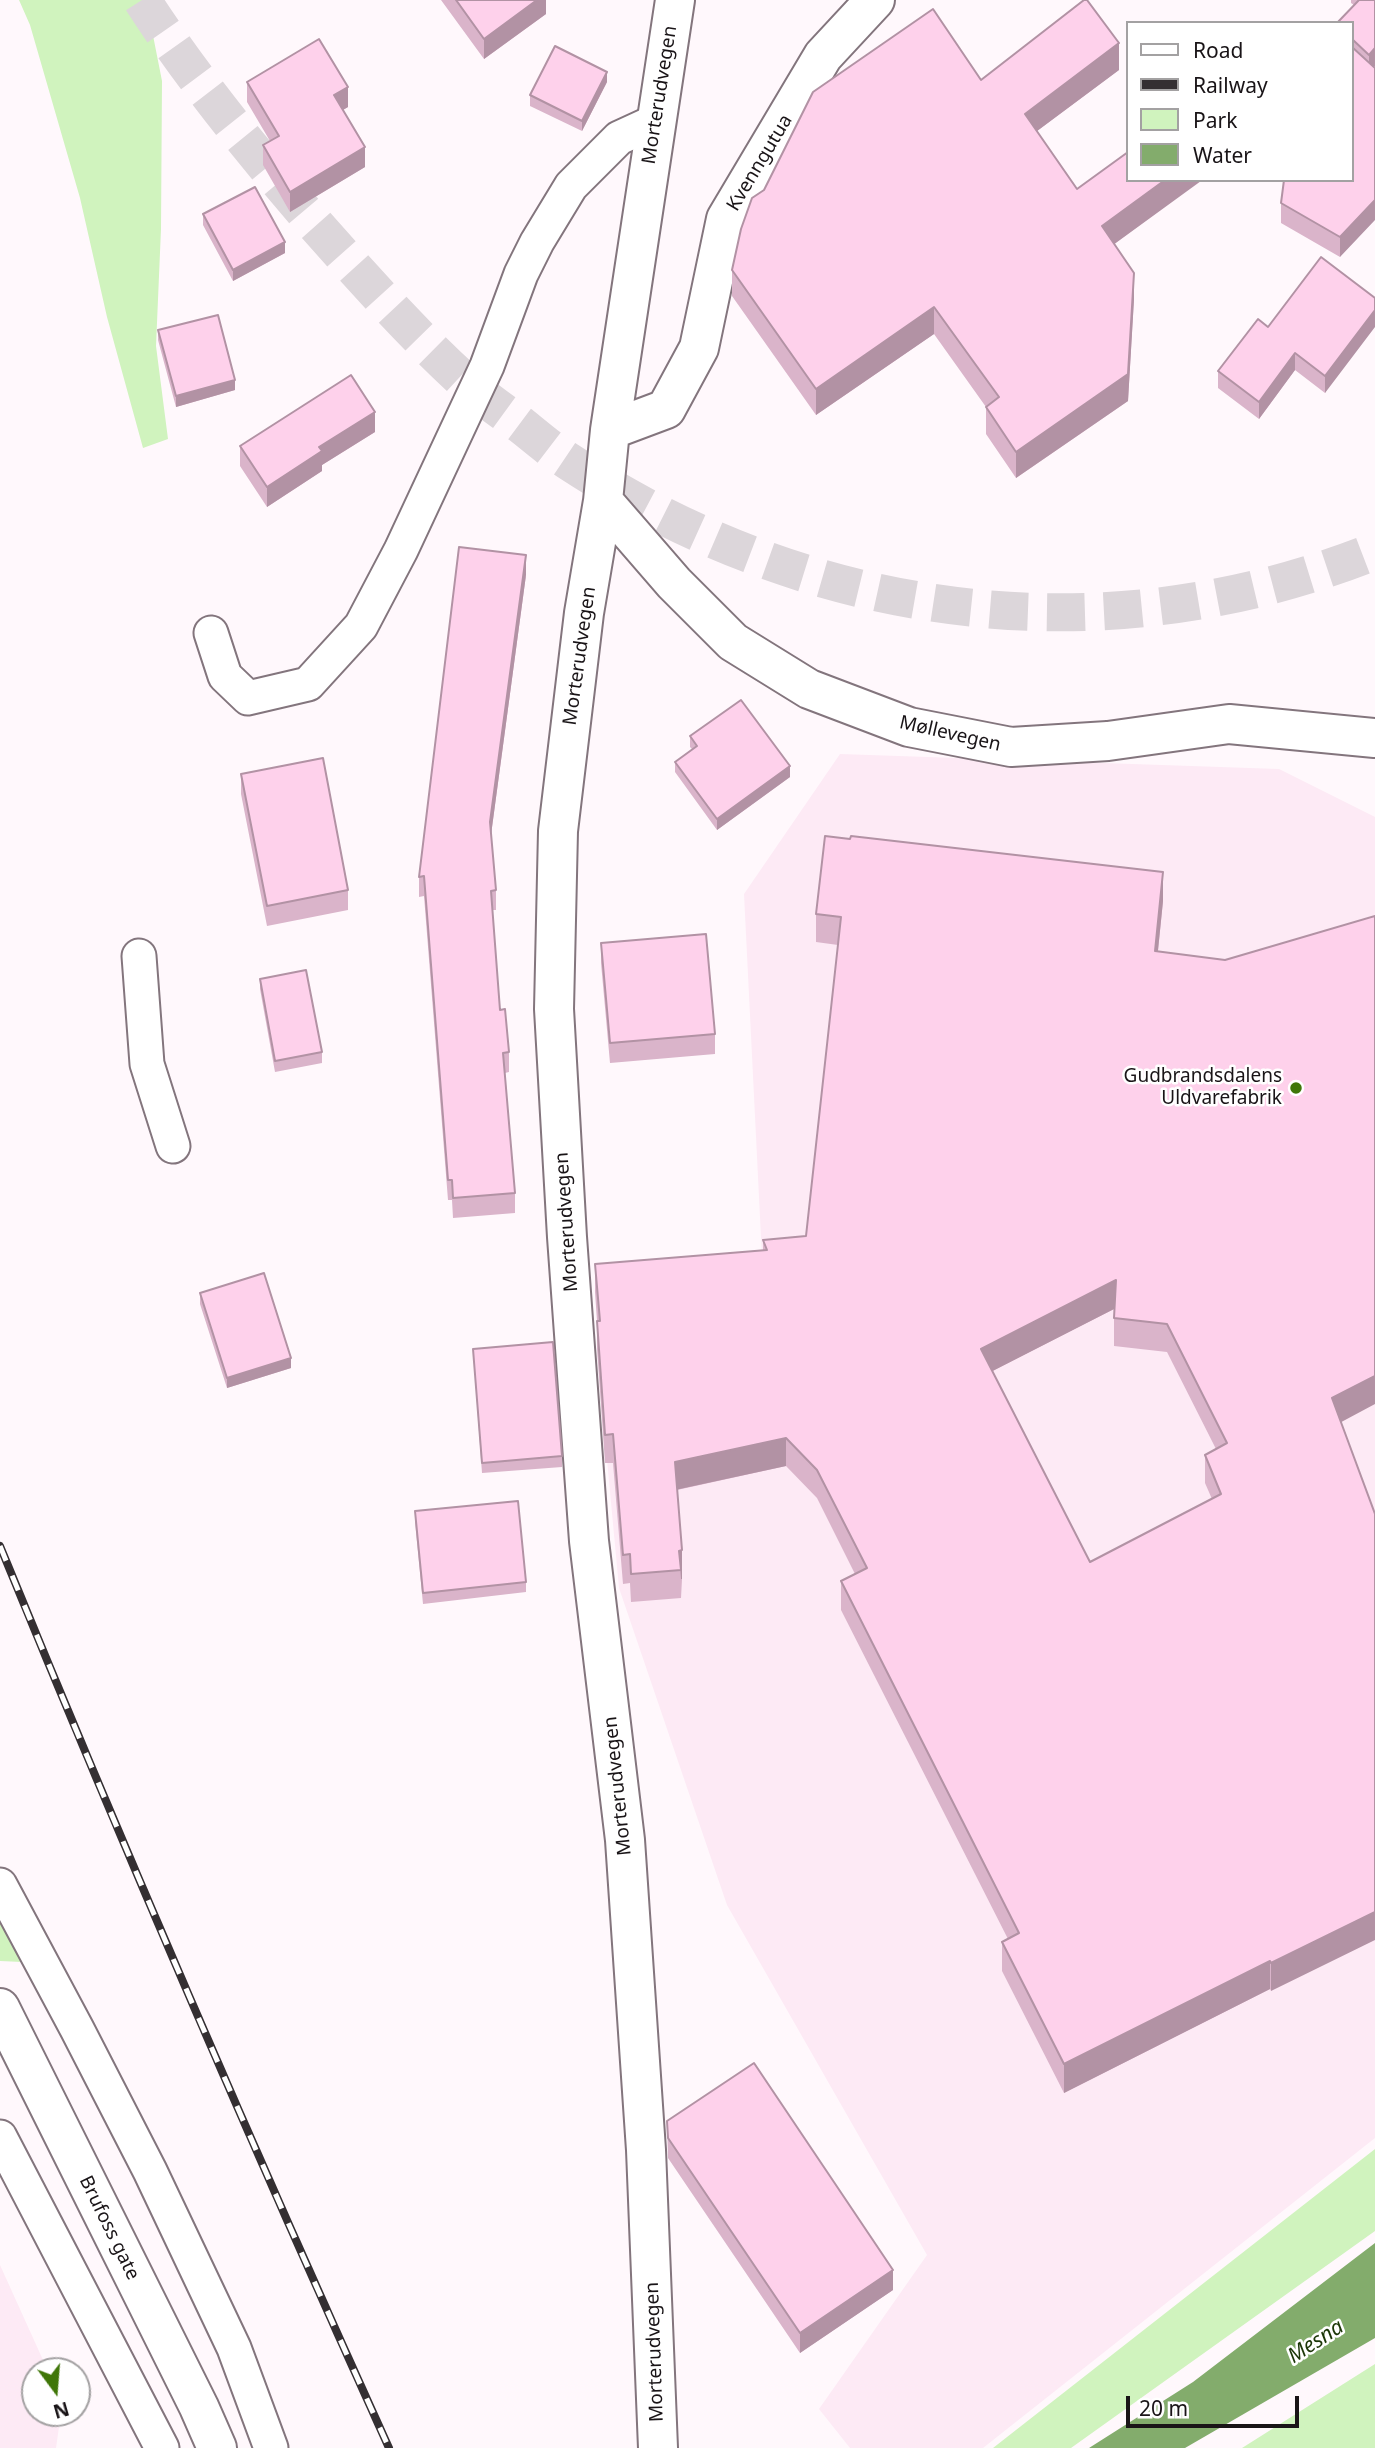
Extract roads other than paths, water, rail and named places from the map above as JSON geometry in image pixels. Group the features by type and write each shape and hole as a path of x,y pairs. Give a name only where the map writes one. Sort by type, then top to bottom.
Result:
{"street":[{"name":"Morterudvegen","path":"658,2448 646,2150 625,1840 589,1541 554,1009 558,831 584,613 603,501 610,430 675,0"},
{"name":"Kvenngutua","path":"610,430 666,409 699,348 726,219 823,56 875,0"},
{"name":"Møllevegen","path":"603,501 674,583 733,642 809,689 909,727 1011,747 1108,740 1229,724 1375,738"},
{"name":"Brufoss gate","path":"0,2008 217,2448"}],"lane":[{"path":"211,633 225,676 248,698 308,684 361,626 401,550 487,366 521,274 537,242 571,186 619,138 656,121"},
{"path":"139,956 147,1065 173,1146"},
{"path":"0,1885 78,2029 156,2183 234,2348 271,2448"},
{"path":"0,2137 162,2448"}],"water":[{"name":"Mesna","path":"1375,2243 1375,2338 1185,2448 1089,2448 1193,2382"}],"tunnel":[{"path":"142,0 203,87 269,169 314,223 423,342 476,391 568,461 661,515 758,557 858,588 961,606 1064,612 1168,605 1272,585 1375,551"}],"railway":[{"path":"0,1546 190,1999 389,2448"}],"place":[{"name":"Gudbrandsdalens Uldvarefabrik","path":"1296,1088"}]}
